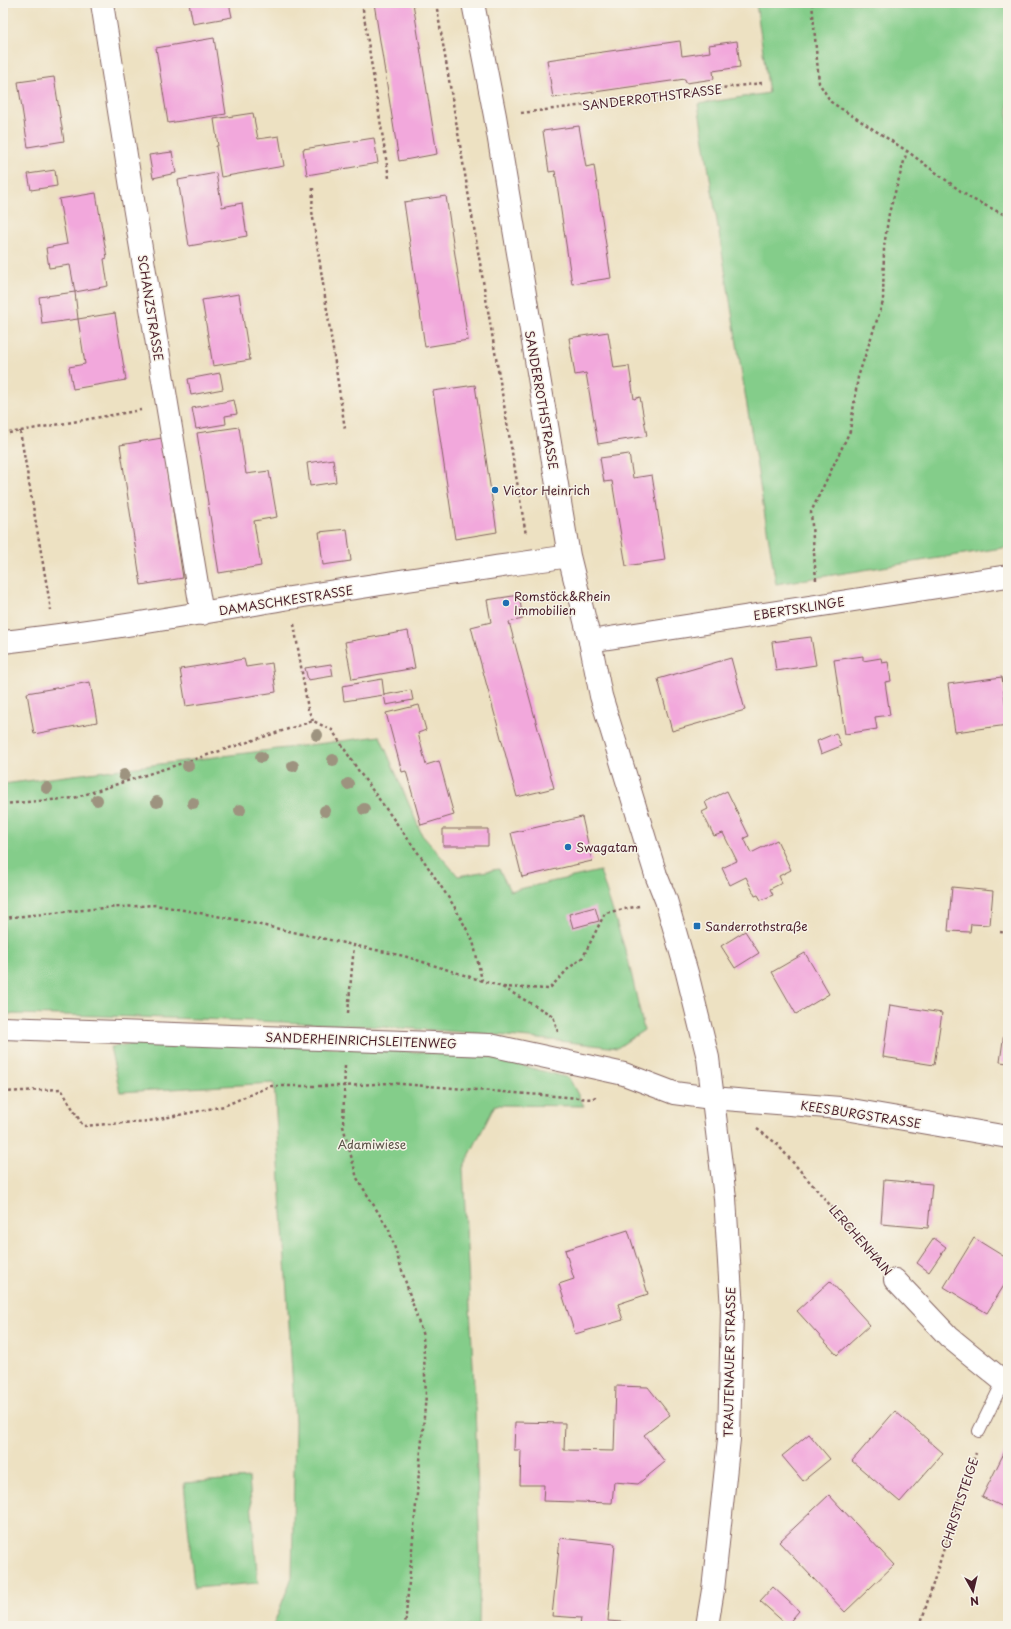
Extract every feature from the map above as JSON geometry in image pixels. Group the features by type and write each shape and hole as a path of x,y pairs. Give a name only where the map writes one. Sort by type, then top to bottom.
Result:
{"street":[{"name":"SCHANZSTRASSE","path":"102,3 202,614"},
{"name":"SANDERROTHSTRASSE","path":"473,3 495,116 569,556 590,641 601,696 656,875 666,900 687,973 708,1058 712,1098"},
{"name":"DAMASCHKESTRASSE","path":"3,642 202,614 290,598 569,556"},
{"name":"EBERTSKLINGE","path":"590,641 1008,576"},
{"name":"SANDERHEINRICHSLEITENWEG","path":"3,1028 345,1038 490,1044 624,1074 674,1093 712,1098"},
{"name":"KEESBURGSTRASSE","path":"712,1098 840,1108 1008,1137"},
{"name":"TRAUTENAUER STRASSE","path":"707,1626 713,1590 729,1439 732,1310 725,1198 712,1098"},
{"name":"LERCHENHAIN","path":"895,1280 949,1337 1006,1384"}],"lane":[{"path":"979,1431 1006,1384"}],"path":[{"path":"362,3 389,178"},
{"path":"436,3 530,561"},
{"path":"812,3 819,83 831,102 907,151 970,198 1003,214 1008,213"},
{"path":"1007,3 1008,11"},
{"name":"SANDERROTHSTRASSE","path":"495,116 762,83"},
{"path":"818,605 811,512 850,431 858,377 883,302 884,247 889,213 907,151"},
{"path":"313,188 312,211 345,429"},
{"path":"3,434 151,408 168,408"},
{"path":"20,431 52,614 53,636"},
{"path":"290,598 308,709 313,721 332,730 360,774 424,861 454,906 473,941 482,980"},
{"path":"3,804 74,798 313,721"},
{"path":"502,987 549,989 568,969 583,957 605,913 666,900"},
{"path":"3,918 103,908 156,905 233,919 404,956 502,987 553,1016 567,1062"},
{"path":"1000,932 1008,933"},
{"path":"354,945 345,1038 343,1126 357,1178 389,1230 423,1336 426,1395 405,1626"},
{"path":"3,1092 61,1089 83,1126 149,1121 224,1106 270,1086 345,1086 389,1083 592,1099 624,1074"},
{"name":"LERCHENHAIN","path":"751,1125 776,1143 895,1280"},
{"name":"CHRISTLSTEIGE","path":"920,1626 962,1490 979,1445 979,1431"}],"green space":[{"path":"756,3 1008,3 1008,547 776,584 698,104 769,93"},
{"path":"380,736 422,835 458,876 499,869 510,891 600,871 628,959 644,1030 617,1048 572,1042 482,1034 392,1028 193,1019 3,1014 3,784"},
{"name":"Adamiwiese","path":"160,1040 330,1047 486,1056 569,1078 584,1106 495,1105 463,1168 475,1405 480,1560 479,1626 273,1626 292,1577 295,1422 274,1083 120,1092 110,1047"},
{"path":"249,1478 258,1583 194,1588 184,1483"}],"building":[{"path":"189,3 229,3 232,17 193,24"},
{"path":"374,3 413,3 437,154 399,161"},
{"path":"214,38 226,114 168,123 156,48"},
{"path":"680,41 682,56 710,52 709,45 737,41 740,67 713,71 714,79 686,83 685,79 553,98 547,60"},
{"path":"54,77 64,141 28,147 18,82"},
{"path":"253,113 258,139 279,136 284,166 221,177 216,146 218,146 214,119"},
{"path":"579,126 586,167 594,165 611,278 572,284 555,171 549,172 543,131"},
{"path":"374,138 378,163 307,175 303,149"},
{"path":"172,152 176,173 153,178 149,155"},
{"path":"55,170 57,186 31,190 28,174"},
{"path":"216,173 222,207 242,203 247,236 189,246 178,180"},
{"path":"96,193 107,258 104,259 108,286 75,292 70,265 49,268 46,248 67,244 59,199"},
{"path":"446,196 468,340 425,347 404,202"},
{"path":"75,292 78,319 42,324 39,297"},
{"path":"239,294 250,360 213,366 202,300"},
{"path":"115,313 126,380 73,389 69,367 85,364 78,319"},
{"path":"608,332 614,368 629,366 634,399 640,397 647,436 598,444 586,373 575,375 569,338"},
{"path":"220,373 223,389 191,395 188,379"},
{"path":"475,385 497,532 455,539 433,391"},
{"path":"234,400 237,414 225,416 226,424 196,429 192,408"},
{"path":"239,427 246,474 269,471 277,517 254,521 261,566 219,573 197,433"},
{"path":"162,438 183,578 141,585 120,445"},
{"path":"629,454 633,478 652,475 665,560 626,566 612,481 604,482 600,458"},
{"path":"333,459 336,482 310,486 307,463"},
{"path":"347,529 351,561 323,565 319,532"},
{"path":"519,595 523,619 509,622 554,788 517,797 471,627 491,622 487,600"},
{"path":"408,631 415,668 352,679 345,642"},
{"path":"811,637 816,665 776,671 772,642"},
{"path":"863,656 863,661 881,658 882,663 888,662 891,681 885,682 890,715 875,717 877,729 845,734 834,660"},
{"path":"731,658 745,710 672,731 658,679"},
{"path":"244,659 246,667 272,663 276,692 186,706 180,669"},
{"path":"331,664 333,676 308,680 305,668"},
{"path":"1002,677 1008,725 955,732 948,684"},
{"path":"382,679 384,695 344,701 342,686"},
{"path":"90,682 97,722 34,734 27,693"},
{"path":"411,690 413,700 386,705 384,695"},
{"path":"419,705 426,730 418,733 426,765 439,761 454,815 421,825 406,771 402,772 386,713"},
{"path":"836,733 841,746 821,754 817,741"},
{"path":"727,791 749,836 744,838 751,853 777,840 791,870 779,876 782,883 770,889 773,895 761,900 758,895 755,896 746,877 730,885 722,868 737,861 723,833 714,836 702,812 708,809 705,802"},
{"path":"582,817 592,861 522,877 511,833"},
{"path":"443,829 488,829 488,846 443,846"},
{"path":"952,887 993,891 990,925 971,924 970,932 948,931"},
{"path":"595,907 599,921 573,928 569,914"},
{"path":"745,931 759,953 735,968 721,946"},
{"path":"805,953 829,994 796,1014 772,972"},
{"path":"890,1005 942,1013 934,1065 883,1057"},
{"path":"1008,1011 1008,1063 1000,1062"},
{"path":"884,1180 932,1184 928,1228 881,1224"},
{"path":"628,1230 648,1294 618,1304 623,1320 575,1334 559,1284 574,1279 565,1250"},
{"path":"934,1238 946,1247 929,1272 917,1263"},
{"path":"974,1238 1008,1259 1008,1279 987,1313 944,1287"},
{"path":"830,1281 870,1325 837,1355 797,1311"},
{"path":"616,1386 648,1387 670,1415 644,1435 665,1462 638,1484 614,1482 612,1503 543,1501 544,1485 520,1485 521,1450 514,1450 515,1422 565,1423 564,1450 614,1451"},
{"path":"895,1411 943,1453 900,1502 852,1461"},
{"path":"809,1434 830,1459 803,1481 782,1456"},
{"path":"1008,1445 1008,1509 982,1497"},
{"path":"829,1495 894,1565 845,1612 779,1542"},
{"path":"560,1538 615,1544 608,1621 635,1623 635,1626 580,1626 581,1618 552,1616"},
{"path":"773,1587 799,1611 787,1625 760,1601"}],"place":[{"name":"Victor Heinrich","path":"495,490"},
{"name":"Romstöck&Rhein Immobilien","path":"506,603"},
{"name":"Swagatam","path":"568,847"},
{"name":"Sanderrothstraße","path":"697,926"}]}
